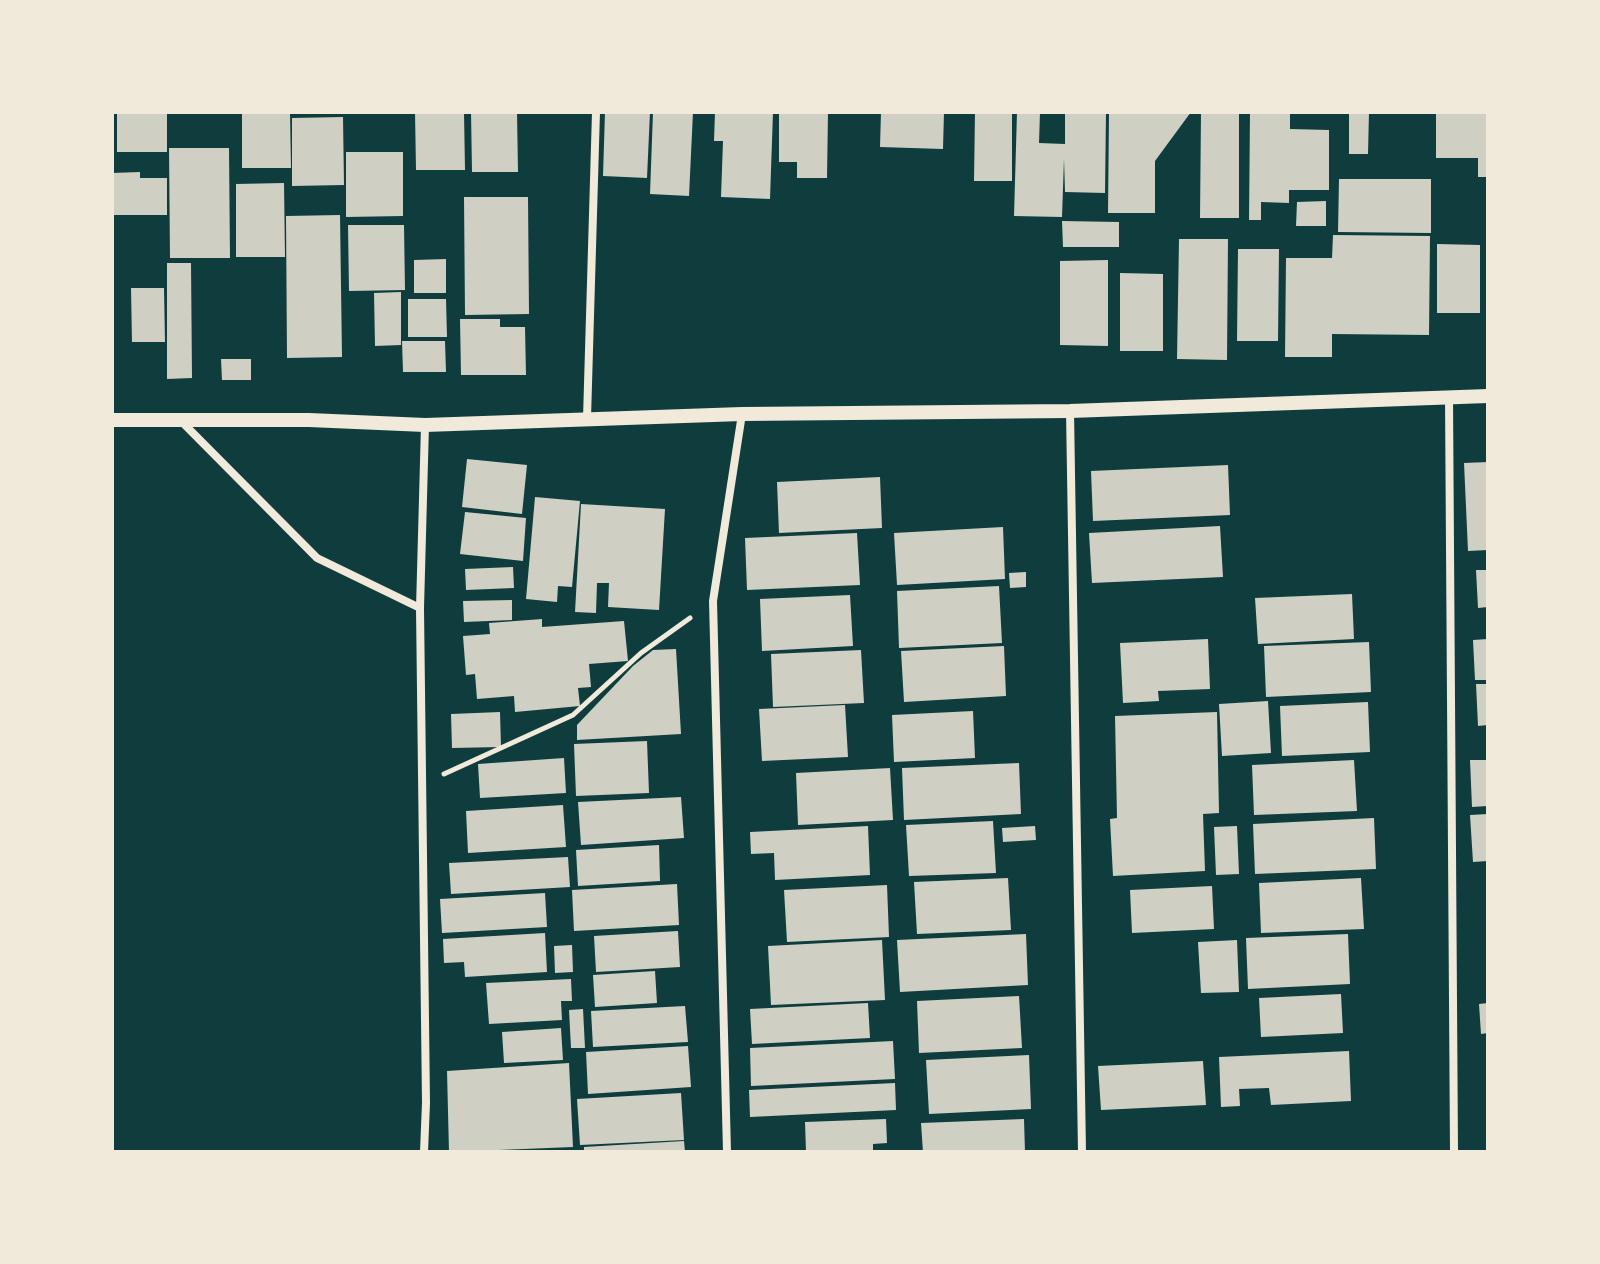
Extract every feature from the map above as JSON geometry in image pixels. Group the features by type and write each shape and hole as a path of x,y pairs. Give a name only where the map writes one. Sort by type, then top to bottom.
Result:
{"street":[{"path":"587,418 596,112"},
{"path":"112,420 309,420 425,425 742,414 1070,411 1488,396"},
{"path":"1449,397 1454,1152"},
{"path":"1070,411 1082,1152"},
{"path":"727,1152 713,601 742,414"},
{"path":"180,420 317,558 420,608"},
{"path":"424,1152 420,608 425,425"}],"path":[{"path":"421,784 573,715 641,653 713,601"}],"building":[{"path":"117,112 167,112 167,152 117,152"},
{"path":"242,112 290,112 291,168 242,168"},
{"path":"415,112 464,112 465,170 416,170"},
{"path":"471,112 517,112 518,172 472,172"},
{"path":"605,112 650,112 647,178 603,176"},
{"path":"653,112 693,112 689,196 650,194"},
{"path":"715,112 773,112 770,199 721,197 723,141 714,141"},
{"path":"779,112 828,112 827,178 797,178 797,162 779,162"},
{"path":"881,112 944,112 943,149 880,147"},
{"path":"975,112 1012,112 1012,181 974,181"},
{"path":"1017,112 1040,112 1039,143 1065,144 1065,112 1106,112 1105,193 1065,192 1064,159 1062,217 1014,216"},
{"path":"1109,112 1191,112 1155,161 1155,213 1108,213"},
{"path":"1201,112 1239,112 1239,218 1200,218"},
{"path":"1250,112 1290,112 1290,129 1329,130 1329,190 1289,190 1289,203 1261,202 1261,220 1249,220"},
{"path":"1349,112 1369,112 1368,154 1349,154"},
{"path":"1436,112 1488,112 1488,177 1478,177 1478,158 1436,158"},
{"path":"343,117 344,185 292,186 292,118"},
{"path":"169,148 229,148 230,258 170,258"},
{"path":"346,152 403,152 403,216 346,217"},
{"path":"140,172 140,178 167,178 167,215 112,215 112,173"},
{"path":"1339,179 1431,179 1431,233 1338,232"},
{"path":"284,183 285,257 236,257 236,184"},
{"path":"464,197 528,197 529,314 465,315"},
{"path":"1326,201 1326,226 1296,226 1297,202"},
{"path":"340,215 342,357 287,358 286,216"},
{"path":"1062,221 1119,222 1119,247 1063,247"},
{"path":"348,225 404,225 405,290 349,291"},
{"path":"1333,235 1430,236 1429,335 1332,334 1332,357 1285,357 1286,258 1332,258"},
{"path":"1179,239 1228,239 1227,360 1177,359"},
{"path":"1437,244 1480,245 1480,313 1437,313"},
{"path":"1238,249 1279,249 1278,341 1237,341"},
{"path":"446,259 446,293 414,293 414,260"},
{"path":"1108,260 1108,346 1060,345 1060,261"},
{"path":"167,263 191,263 192,378 167,379"},
{"path":"1120,273 1163,274 1163,351 1120,351"},
{"path":"131,288 164,288 165,342 132,342"},
{"path":"401,292 401,345 375,346 374,293"},
{"path":"408,299 446,299 447,337 408,337"},
{"path":"460,319 500,319 500,327 525,327 526,375 461,375"},
{"path":"402,341 445,341 446,372 403,372"},
{"path":"221,359 251,359 251,380 222,380"},
{"path":"467,459 527,465 522,514 462,507"},
{"path":"1488,462 1488,550 1468,551 1464,463"},
{"path":"1228,465 1230,515 1093,521 1091,471"},
{"path":"880,477 882,528 779,533 777,482"},
{"path":"535,497 580,501 572,587 558,586 557,602 526,599"},
{"path":"581,504 665,509 659,610 608,607 609,583 597,583 596,613 575,612"},
{"path":"465,512 526,518 523,561 460,554"},
{"path":"1220,526 1223,577 1092,583 1089,533"},
{"path":"1003,527 1005,579 897,585 894,533"},
{"path":"857,533 860,585 747,590 745,538"},
{"path":"513,567 514,588 466,590 465,569"},
{"path":"1476,570 1488,570 1488,607 1478,608"},
{"path":"1026,572 1026,587 1010,588 1009,573"},
{"path":"999,586 1002,643 899,648 897,591"},
{"path":"1352,594 1354,639 1258,644 1255,598"},
{"path":"850,595 853,646 762,651 760,599"},
{"path":"512,600 512,620 464,622 463,601"},
{"path":"542,619 542,627 624,621 628,661 589,664 591,687 578,688 580,706 515,712 514,696 477,699 475,674 466,675 463,636 490,634 489,623"},
{"path":"1208,639 1210,689 1158,691 1159,701 1123,703 1120,643"},
{"path":"1488,639 1488,680 1475,680 1473,640"},
{"path":"1369,642 1371,692 1266,697 1264,646"},
{"path":"1004,646 1006,696 904,702 901,651"},
{"path":"676,649 681,734 577,740 577,725 633,666 653,650"},
{"path":"861,650 864,703 773,707 771,654"},
{"path":"1476,684 1488,684 1488,725 1478,726"},
{"path":"1268,701 1271,753 1222,756 1219,704"},
{"path":"1368,702 1370,752 1282,756 1280,706"},
{"path":"845,705 848,757 762,761 759,709"},
{"path":"973,711 975,758 894,762 892,715"},
{"path":"500,712 501,747 452,748 451,714"},
{"path":"1217,712 1219,813 1203,814 1205,871 1113,876 1110,819 1117,818 1115,716"},
{"path":"647,741 649,793 576,796 574,744"},
{"path":"564,758 566,793 480,798 478,764"},
{"path":"1354,760 1357,811 1254,815 1252,765"},
{"path":"1470,760 1488,760 1488,806 1472,807"},
{"path":"1019,763 1021,814 904,820 902,768"},
{"path":"890,768 893,820 798,825 796,773"},
{"path":"681,797 684,838 581,845 578,802"},
{"path":"563,805 566,847 468,853 466,811"},
{"path":"1488,814 1488,861 1473,862 1470,815"},
{"path":"1374,818 1376,869 1255,874 1253,824"},
{"path":"993,821 996,873 909,876 906,825"},
{"path":"868,826 870,875 775,880 774,853 751,854 750,832"},
{"path":"1035,826 1036,840 1003,842 1002,828"},
{"path":"1237,826 1239,874 1216,875 1214,827"},
{"path":"659,845 660,881 578,886 576,850"},
{"path":"568,857 570,887 451,894 449,863"},
{"path":"1008,878 1011,930 917,934 914,882"},
{"path":"1361,878 1364,929 1261,933 1259,883"},
{"path":"677,884 679,925 574,931 572,890"},
{"path":"887,885 889,937 787,942 784,890"},
{"path":"1212,886 1214,929 1132,933 1130,890"},
{"path":"545,893 547,927 442,933 440,899"},
{"path":"678,931 680,967 596,972 594,936"},
{"path":"545,933 547,972 465,977 464,962 444,963 443,939"},
{"path":"1026,934 1028,985 900,992 897,940"},
{"path":"1348,934 1350,984 1248,989 1246,938"},
{"path":"882,940 885,1000 771,1005 768,946"},
{"path":"1237,940 1239,992 1201,993 1198,942"},
{"path":"572,945 573,972 555,973 554,946"},
{"path":"655,971 657,1003 595,1007 593,975"},
{"path":"571,979 572,1001 561,1001 562,1020 489,1024 486,983"},
{"path":"1341,994 1343,1033 1261,1037 1259,998"},
{"path":"1019,996 1022,1048 919,1053 917,1001"},
{"path":"868,1003 870,1038 752,1044 750,1009"},
{"path":"1488,1003 1488,1033 1481,1034 1479,1004"},
{"path":"685,1006 688,1042 593,1047 591,1011"},
{"path":"583,1009 585,1048 571,1048 569,1010"},
{"path":"561,1028 563,1060 504,1063 502,1032"},
{"path":"893,1041 895,1079 751,1086 750,1048"},
{"path":"688,1046 691,1087 588,1094 586,1052"},
{"path":"1349,1051 1351,1101 1271,1105 1269,1088 1239,1089 1240,1106 1221,1107 1219,1057"},
{"path":"1029,1055 1031,1109 929,1114 926,1060"},
{"path":"1203,1061 1206,1105 1101,1110 1098,1066"},
{"path":"569,1063 573,1147 449,1152 447,1071"},
{"path":"895,1083 896,1110 750,1117 749,1090"},
{"path":"681,1093 684,1140 580,1145 577,1099"},
{"path":"886,1119 887,1143 873,1144 873,1152 806,1152 805,1122"},
{"path":"1024,1119 1025,1152 923,1152 921,1123"},
{"path":"684,1141 685,1152 584,1152 584,1147"}]}
